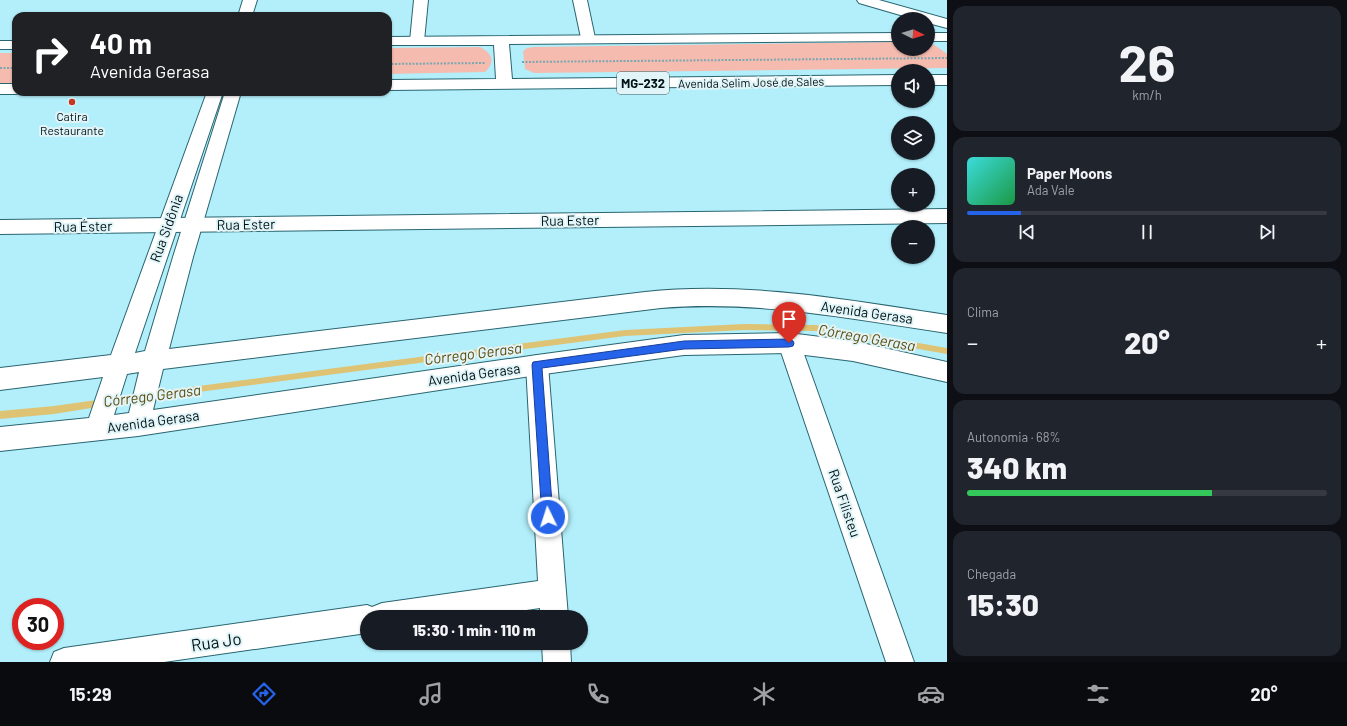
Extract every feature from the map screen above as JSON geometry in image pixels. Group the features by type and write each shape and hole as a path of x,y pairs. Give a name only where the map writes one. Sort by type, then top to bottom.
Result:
{"main road":[{"path":"246,12 250,0"},
{"path":"864,0 946,35"},
{"path":"935,36 946,35"},
{"path":"392,41 588,38 891,37"},
{"path":"501,40 504,84"},
{"path":"0,45 12,45"},
{"name":"Avenida Selim José de Sales","path":"392,85 891,80"},
{"path":"935,80 947,80"},
{"path":"0,89 12,89"},
{"name":"Rua Sidônia","path":"100,419 214,96"},
{"name":"Rua Sidônia","path":"140,416 152,367 192,224 232,96"},
{"name":"Avenida Gerasa","path":"0,379 116,373 580,309 657,300 709,297 808,304 947,324"},
{"name":"Avenida Gerasa","path":"0,439 100,419 140,416 684,345 789,343 853,351 947,372"}],"street":[{"path":"417,41 421,0"},
{"path":"580,0 588,38"},
{"name":"Rua Ester","path":"167,225 947,216"},
{"name":"Rua Éster","path":"0,227 167,225"},
{"name":"Rua Filisteu","path":"789,343 900,662"},
{"path":"482,610 554,605 537,365"},
{"name":"Rua Jo","path":"64,662 360,620"},
{"path":"556,650 557,662"}],"path":[{"path":"392,64 947,58"},
{"path":"0,68 12,68"}],"shaded area":[{"path":"891,42 891,56 935,56 935,46 947,54 947,68 935,68 935,64 891,64 891,69 534,73 525,69 523,51 527,48"},
{"path":"480,47 490,55 491,65 485,72 392,74 392,48"},
{"path":"0,53 12,53 12,83 0,83"}],"waterway":[{"name":"Córrego Gerasa","path":"0,415 54,410 160,394 625,333 744,327 816,328 947,351"}],"place":[{"name":"Catira Restaurante","path":"72,102"}],"route":[{"path":"548,517 537,365 684,345 789,343"}]}
